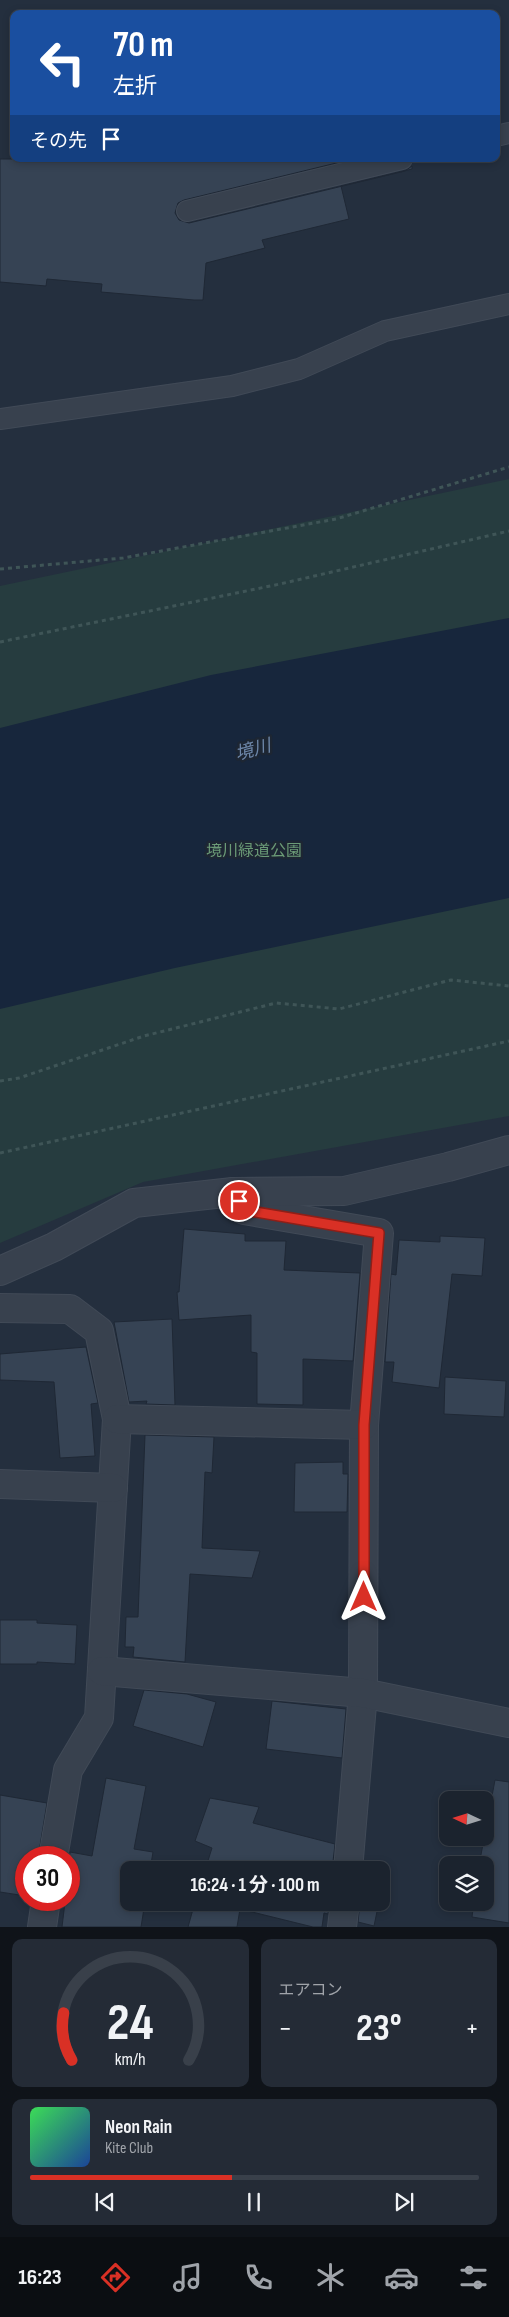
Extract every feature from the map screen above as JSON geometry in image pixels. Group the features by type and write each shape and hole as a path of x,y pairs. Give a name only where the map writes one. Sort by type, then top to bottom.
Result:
{"street":[{"path":"0,1271 54,1247 134,1203 233,1192 344,1191 448,1167 509,1150"},
{"path":"233,1192 244,1210 379,1233 364,1425 363,1693 349,1861"},
{"path":"0,1308 70,1309 99,1330 117,1419 99,1718 68,1770 55,1846"},
{"path":"117,1419 364,1425"},
{"path":"0,1484 113,1488"},
{"path":"102,1671 363,1693 509,1724"},
{"path":"42,1927 44,1911"},
{"path":"342,1927 344,1911"}],"lane":[{"path":"187,211 390,162"},
{"path":"0,419 232,386 300,369 385,331 509,304"}],"path":[{"path":"0,570 123,558 336,520 509,467"},
{"path":"0,642 280,584 509,531"},
{"path":"0,1081 19,1078 144,1036 276,1003 339,1009 451,980 509,986"},
{"path":"0,1153 509,1041"}],"green space":[{"name":"境川緑道公園","path":"509,479 509,1116 143,1182 0,1243 0,586"}],"water":[{"name":"境川","path":"509,618 509,898 175,968 0,1009 0,728 211,675"}],"building":[{"path":"0,159 10,159 10,162 341,162 178,203 175,213 179,220 189,223 341,186 349,219 262,240 265,248 206,263 203,300 101,292 102,284 47,279 46,286 0,282"},
{"path":"184,1229 245,1234 245,1241 286,1241 284,1270 360,1273 353,1361 303,1359 303,1405 257,1404 257,1353 251,1352 251,1315 179,1320 177,1292 179,1292"},
{"path":"440,1236 485,1238 482,1276 452,1274 439,1388 392,1382 394,1362 385,1362 391,1274 396,1275 399,1240 440,1242"},
{"path":"172,1319 175,1405 146,1404 147,1401 129,1402 114,1322"},
{"path":"86,1347 98,1403 91,1404 95,1456 60,1458 54,1382 0,1380 0,1354"},
{"path":"445,1377 506,1381 504,1417 444,1414"},
{"path":"145,1435 214,1437 212,1473 205,1472 202,1548 260,1551 252,1578 190,1574 185,1662 133,1657 134,1647 125,1647 126,1617 138,1617"},
{"path":"343,1462 343,1474 348,1474 347,1512 294,1512 295,1463"},
{"path":"0,1620 37,1620 37,1623 77,1625 75,1664 37,1662 37,1664 0,1664"},
{"path":"144,1690 187,1694 216,1702 203,1747 133,1726"},
{"path":"272,1701 346,1709 342,1758 266,1749"},
{"path":"106,1778 146,1786 134,1849 153,1852 152,1861 120,1861 120,1911 144,1911 141,1927 62,1927 64,1911 80,1911 80,1854 92,1856"},
{"path":"495,1780 509,1782 509,1923 472,1917 473,1911 494,1911 494,1856 481,1856 483,1846 494,1846 493,1791"},
{"path":"0,1795 47,1803 40,1846 15,1846 15,1894 0,1892"},
{"path":"210,1798 259,1807 253,1823 335,1844 333,1861 208,1861 212,1848 195,1841"},
{"path":"192,1911 240,1911 237,1927 188,1927"},
{"path":"248,1911 328,1911 328,1914 324,1913 322,1927 313,1927"},
{"path":"359,1911 377,1911 374,1926 358,1922"}],"route":[{"path":"239,1201 244,1210 379,1233 364,1425 364,1597"}]}
